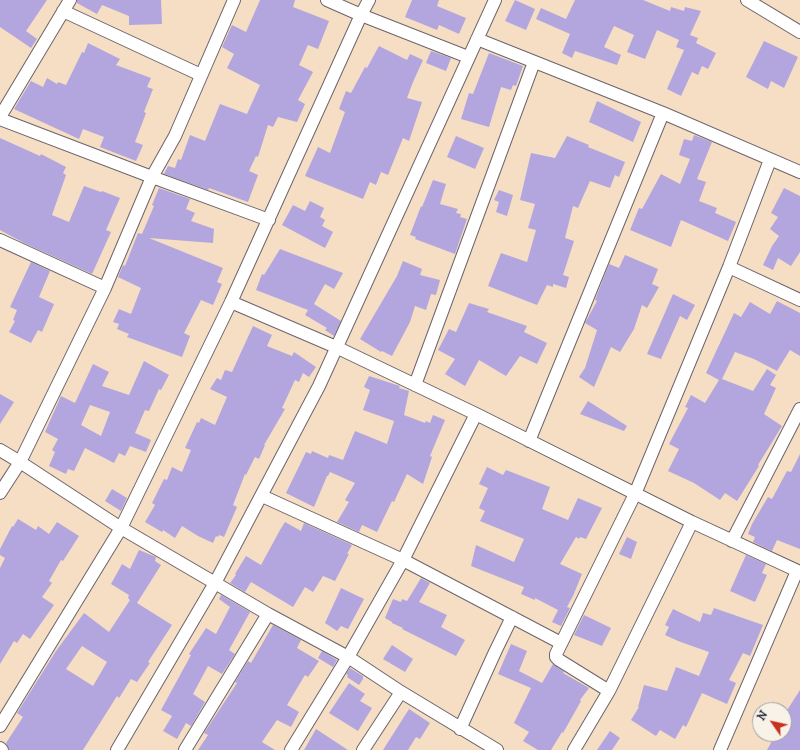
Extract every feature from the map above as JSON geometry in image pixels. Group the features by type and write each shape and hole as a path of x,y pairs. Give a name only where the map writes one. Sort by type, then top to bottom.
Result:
{"street":[{"path":"70,0 0,118 152,177 269,220"},
{"path":"0,493 20,462 105,288 152,177 175,136 234,0"},
{"path":"327,0 468,57"},
{"path":"0,726 121,528 231,302 369,0"},
{"path":"118,750 215,583 319,386 495,0"},
{"path":"753,1 800,32"},
{"path":"63,11 201,76"},
{"path":"478,39 663,113 800,172"},
{"path":"415,385 534,62"},
{"path":"529,441 663,113"},
{"path":"609,691 559,660 556,657 556,654 635,494 729,267 770,160"},
{"path":"0,240 105,288"},
{"path":"729,267 800,300"},
{"path":"231,302 336,347 476,414 692,522 799,571 720,750"},
{"path":"732,541 800,409"},
{"path":"292,750 348,657 403,560 476,414"},
{"path":"0,450 121,528 268,614 348,657 460,729 477,745 497,750"},
{"path":"262,496 403,560 561,643"},
{"path":"574,750 609,691 692,522"},
{"path":"185,750 268,614"},
{"path":"460,729 512,617"},
{"path":"364,750 401,692"}],"building":[{"path":"0,0 47,0 26,31 37,39 31,48 0,27"},
{"path":"77,0 161,0 162,24 129,25 129,16 102,5 97,14 77,3"},
{"path":"260,0 295,0 293,7 329,21 318,49 308,45 299,65 313,72 298,100 305,104 297,122 278,117 273,127 268,125 258,157 256,156 249,171 258,175 248,202 209,188 208,190 164,174 168,166 175,168 178,159 181,160 190,135 205,141 220,104 247,114 260,85 227,68 234,54 222,47 232,25 246,32"},
{"path":"412,0 439,0 437,6 466,18 459,34 439,25 437,30 405,17"},
{"path":"515,0 535,9 526,30 505,21"},
{"path":"575,0 643,0 670,11 671,7 684,11 685,7 701,11 690,35 698,38 696,43 716,53 708,69 702,66 698,75 692,72 681,96 667,89 684,50 676,47 679,40 657,30 645,59 627,52 634,35 614,26 604,47 621,55 617,65 575,51 572,58 562,53 570,34 536,19 541,8 566,19"},
{"path":"764,41 798,57 784,88 771,81 768,89 746,77"},
{"path":"88,43 120,59 116,65 151,78 147,87 153,89 135,142 143,145 136,161 100,147 104,137 83,129 79,139 14,109 31,81 43,87 47,78 57,84 58,82 66,85"},
{"path":"379,46 407,60 410,54 423,60 407,98 422,102 409,141 403,138 388,175 381,172 376,185 370,182 363,199 305,176 318,147 330,153 345,112 339,109 346,91 351,93 365,67 367,68"},
{"path":"431,51 451,58 446,71 426,63"},
{"path":"489,53 523,66 516,86 513,85 511,90 501,87 489,127 461,119 469,93 473,94"},
{"path":"597,101 641,122 633,142 589,122"},
{"path":"694,135 712,142 697,179 706,182 699,201 717,208 715,213 736,222 728,241 681,220 671,247 630,230 639,208 642,209 661,174 680,184 690,159 679,155 684,139 692,141"},
{"path":"456,136 484,148 475,169 447,157"},
{"path":"567,136 589,145 588,147 625,162 619,177 615,175 610,188 590,181 578,208 573,206 565,238 574,241 563,275 569,277 566,288 553,284 553,287 547,285 537,305 488,286 501,253 527,262 536,230 528,228 535,204 520,200 531,153 555,158"},
{"path":"0,138 40,156 41,154 66,167 63,173 66,175 52,215 69,222 84,186 120,198 106,230 111,232 92,274 24,243 0,230"},
{"path":"433,180 446,184 440,204 458,209 456,213 461,214 460,217 467,219 455,254 415,239 416,237 410,235"},
{"path":"159,188 190,199 186,209 195,213 191,221 214,229 213,243 149,238 223,268 217,282 222,284 213,305 201,300 184,333 190,336 182,357 127,337 129,334 117,329 119,324 113,322 119,309 131,314 141,288 118,277 123,265 125,266 138,233 142,234 154,206 152,205"},
{"path":"784,188 800,196 800,252 791,266 778,258 773,270 763,265 772,246 779,236 770,229 778,217 771,213"},
{"path":"499,190 513,195 507,216 496,212 499,202 494,200"},
{"path":"310,201 324,208 320,217 325,220 322,226 333,232 325,248 282,225 293,205 305,211"},
{"path":"280,249 343,273 334,289 325,284 314,304 341,321 334,336 325,330 327,328 305,315 308,310 256,290 262,274 264,275"},
{"path":"625,255 658,269 652,284 659,287 647,308 642,305 634,329 620,352 611,347 594,387 579,377 585,368 597,330 585,323 597,301 595,300 609,264 619,268"},
{"path":"403,261 422,269 420,275 440,280 436,295 431,294 426,310 415,306 410,322 392,356 382,351 381,352 360,339 397,276"},
{"path":"31,262 50,271 39,297 54,304 42,332 38,330 31,343 9,332 15,321 13,320 17,310 10,307"},
{"path":"673,294 695,305 687,320 680,316 661,359 647,354"},
{"path":"777,301 800,313 800,356 790,350 777,371 754,359 735,352 722,379 753,391 767,369 776,375 770,385 776,388 764,414 782,426 737,501 725,493 720,500 694,483 668,471 679,449 669,444 688,408 685,407 691,395 705,403 719,380 706,373 734,313 741,317 750,302 770,314"},
{"path":"469,303 489,309 487,312 527,326 524,332 547,343 537,364 520,356 506,376 479,360 465,386 445,374 455,359 438,350 449,329 456,332"},
{"path":"253,326 272,335 267,346 292,356 294,352 316,367 309,377 303,373 299,382 295,380 282,408 285,409 264,445 259,459 255,457 246,475 245,474 233,505 237,507 224,537 219,535 218,537 216,536 213,543 182,526 175,538 163,530 162,532 145,522 155,505 152,503 164,479 167,480 172,467 182,472 191,450 185,448 197,422 199,423 201,418 215,425 227,397 210,389 217,378 221,380 225,370 232,372"},
{"path":"144,361 169,375 161,390 159,389 149,411 145,410 135,433 151,440 146,452 130,446 125,456 119,453 114,463 85,448 74,471 68,469 66,474 49,466 55,452 52,450 58,439 45,432 61,396 75,403 93,364 109,372 102,386 129,395","holes":["90,405 110,412 101,436 81,425"]},
{"path":"369,376 400,386 399,388 409,391 404,415 425,423 426,421 430,423 433,415 445,420 430,456 432,457 423,484 407,474 394,502 392,501 377,532 362,525 359,532 337,522 349,502 345,500 355,483 330,472 314,507 286,493 306,452 311,454 312,451 328,458 329,455 343,460 355,431 387,444 394,421 363,410 370,390 364,387"},
{"path":"0,394 14,402 0,424"},
{"path":"588,401 627,426 624,431 580,414"},
{"path":"800,454 800,549 777,540 772,551 753,542 755,537 748,534 752,524 768,497 772,499 787,471 791,472"},
{"path":"487,467 503,475 506,470 550,487 542,509 568,520 578,498 602,508 586,539 580,537 579,539 576,537 560,564 582,574 567,607 570,608 561,626 552,622 558,610 535,598 535,600 521,594 524,587 471,566 476,545 514,562 524,539 480,521 485,511 479,508 488,488 479,484"},
{"path":"112,489 127,498 121,511 105,501"},
{"path":"18,519 36,530 38,526 49,534 57,522 79,536 63,561 61,560 49,581 52,583 42,597 54,605 30,639 23,634 17,643 14,641 0,664 0,568 5,558 0,555 0,549 12,526 13,527"},
{"path":"285,522 301,531 304,523 352,545 335,581 323,576 313,592 305,587 293,607 251,582 245,592 230,583 246,556 261,565"},
{"path":"627,537 637,542 631,559 619,554"},
{"path":"139,550 156,557 155,561 161,565 137,603 172,625 148,662 150,663 137,682 131,679 119,698 117,696 83,750 9,750 6,743 23,717 17,713 56,651 84,613 109,632 130,600 128,598 129,595 111,584 122,564 130,569","holes":["82,646 107,662 93,686 66,669"]},
{"path":"746,555 766,564 762,573 767,575 755,602 730,591"},
{"path":"421,578 430,583 419,602 447,615 441,627 465,640 456,656 402,629 403,628 385,618 393,599 401,602 402,599 407,601"},
{"path":"341,588 364,599 348,629 341,626 337,631 325,623"},
{"path":"221,595 250,612 229,650 235,654 222,674 208,666 193,694 205,702 191,726 186,723 177,739 163,731 172,716 161,710 191,655 189,654 206,628 216,634 230,607 219,599"},
{"path":"714,608 763,625 750,656 743,653 729,680 736,683 727,704 702,693 686,727 683,725 675,739 660,730 656,736 631,720 639,707 644,685 667,691 676,667 699,676 709,652 665,635 669,627 665,625 673,609 700,622 703,613 711,615"},
{"path":"584,615 611,628 602,646 574,635"},
{"path":"273,625 301,640 297,648 319,661 308,677 305,675 287,705 299,712 291,727 277,720 262,742 275,750 198,750 208,735 204,733 237,683 235,682 248,661 251,663"},
{"path":"511,644 527,651 519,671 542,683 553,664 564,672 563,673 589,688 580,700 581,701 563,733 562,732 551,750 538,750 523,741 529,732 514,723 531,688 498,674"},
{"path":"392,645 413,659 405,672 383,659"},
{"path":"322,651 337,660 333,667 318,658"},
{"path":"350,668 363,676 363,679 359,685 347,677 348,675 346,674"},
{"path":"349,683 365,694 360,701 372,708 358,731 329,713"},
{"path":"800,690 800,750 767,750 772,742 792,742 792,702"},
{"path":"409,709 430,723 420,739 416,737 408,750 383,750"},
{"path":"316,729 348,750 304,750"},
{"path":"610,731 620,738 612,750 597,750"}]}
